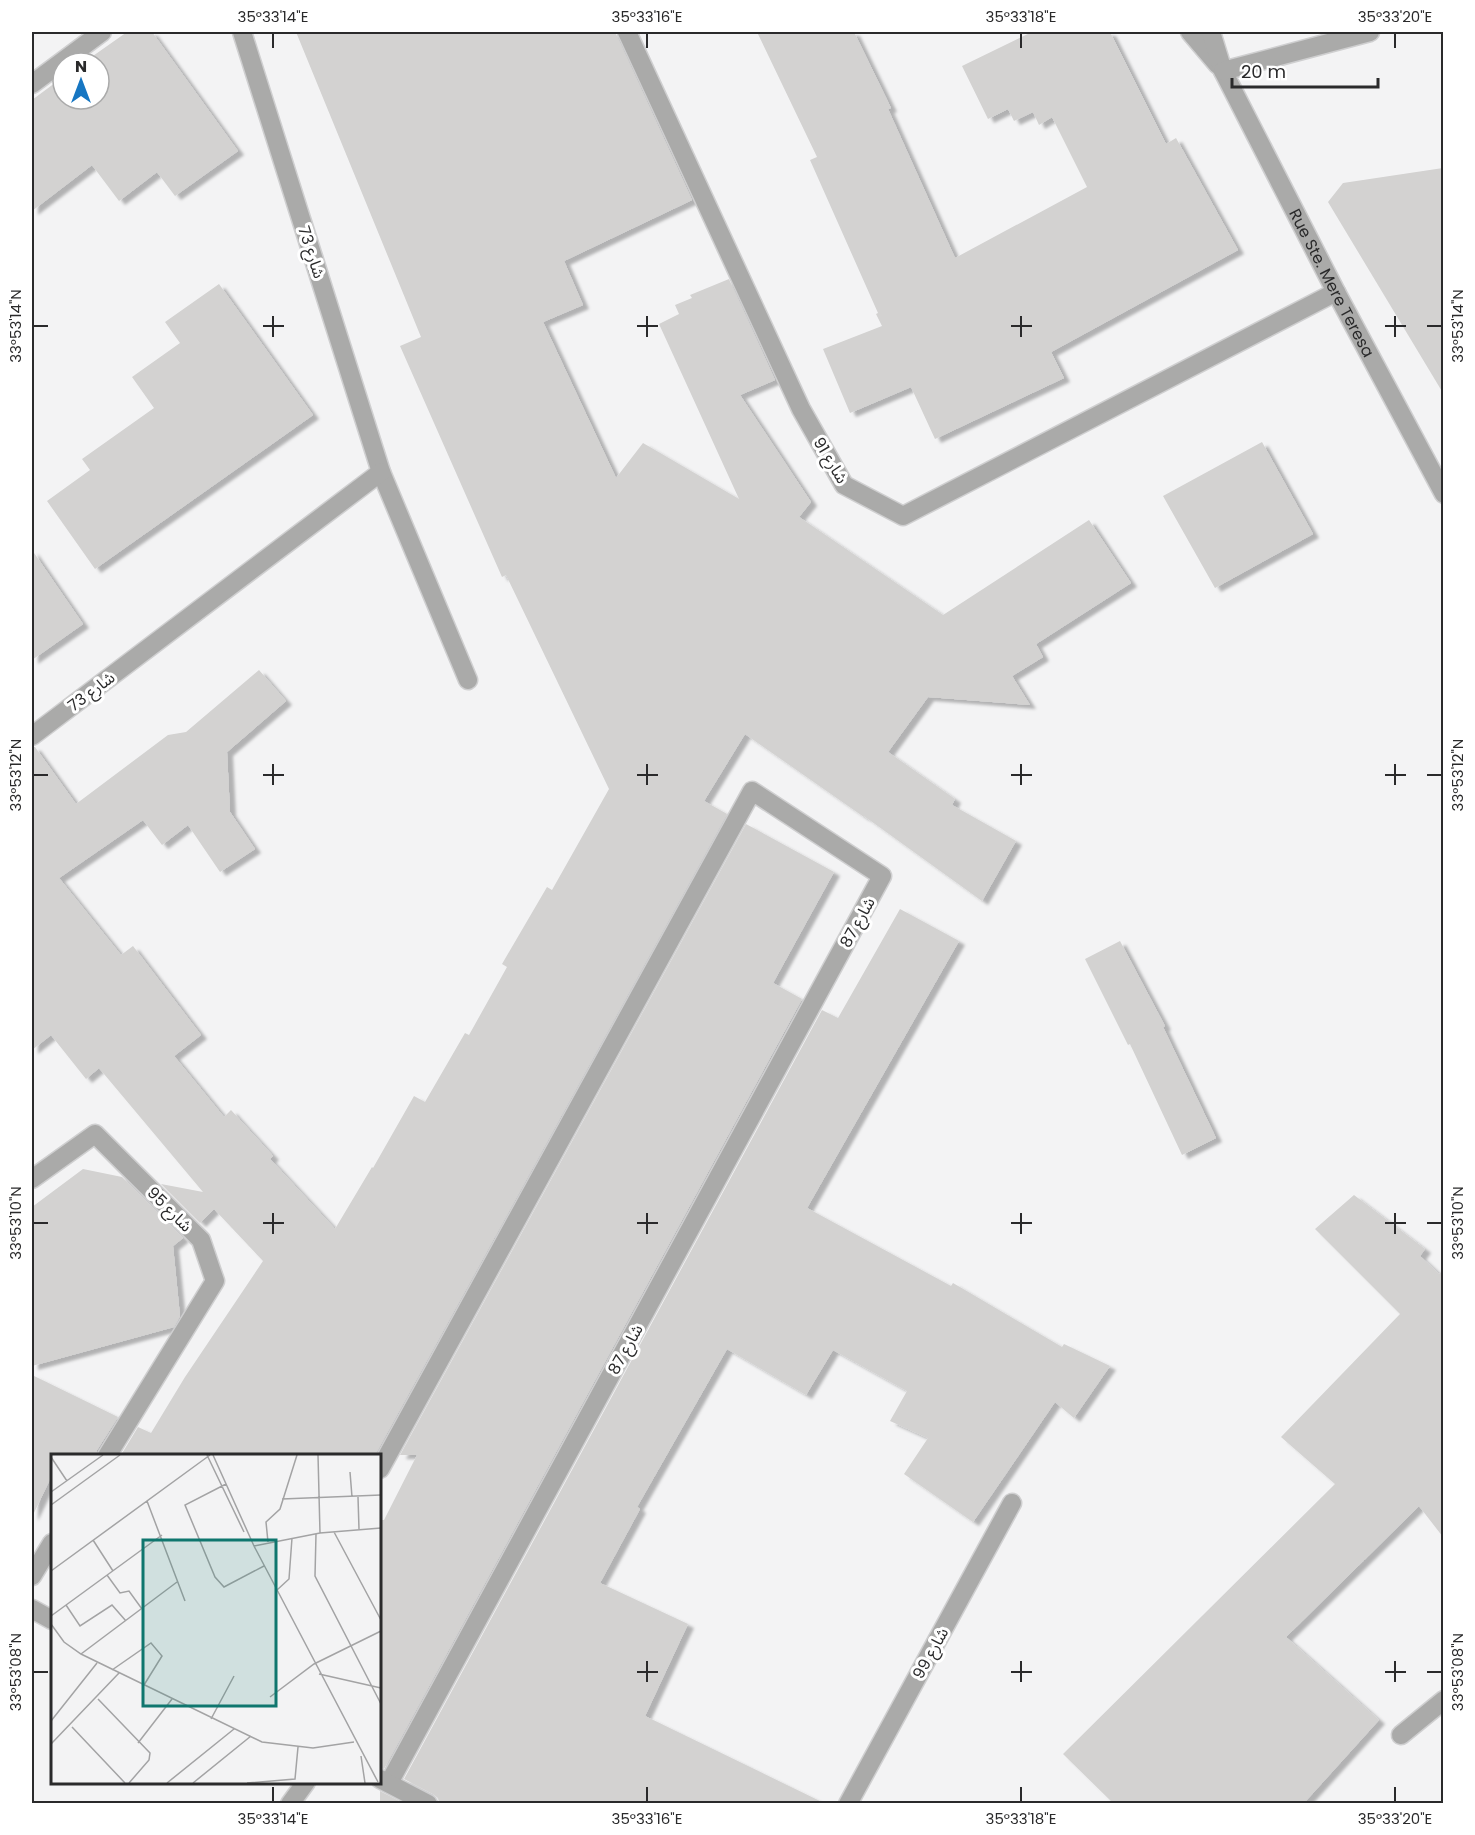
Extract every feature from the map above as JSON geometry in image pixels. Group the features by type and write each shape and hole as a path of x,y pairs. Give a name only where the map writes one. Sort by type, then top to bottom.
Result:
{"street":[{"path":"32,84 102,32"},
{"name":"شارع 73","path":"242,32 381,472 468,680"},
{"name":"شارع 91","path":"627,32 801,409 844,486 903,516 1336,292"},
{"name":"Rue Ste. Mere Teresa","path":"1190,32 1223,71"},
{"name":"Rue Ste. Mere Teresa","path":"1211,32 1223,71 1443,494"},
{"path":"1223,71 1370,32"},
{"name":"شارع 73","path":"32,736 381,472"},
{"name":"شارع 87","path":"381,1467 752,791 882,876 384,1781"},
{"name":"شارع 95","path":"32,1179 95,1134 201,1240 215,1281 108,1454"},
{"name":"شارع 99","path":"848,1803 1012,1503"},
{"path":"32,1576 51,1545"},
{"path":"32,1609 51,1619"},
{"path":"1401,1735 1443,1700"},
{"path":"384,1781 428,1803"},
{"path":"290,1803 304,1784"}],"building":[{"path":"127,32 152,32 238,151 175,196 157,172 119,201 92,165 32,211 32,100 51,86 51,111 111,111 111,51 100,51"},
{"path":"296,32 615,32 692,200 564,261 583,305 543,322 616,478 643,443 739,499 659,324 679,314 675,305 692,298 690,295 729,279 775,380 740,395 811,502 799,517 943,615 1089,520 1131,583 1036,644 1043,657 1012,676 1030,705 928,697 888,752 955,799 952,805 1016,841 982,901 745,734 704,801 727,814 376,1454 122,1454 138,1427 151,1433 185,1377 263,1261 214,1209 200,1223 161,1184 203,1192 99,1068 86,1079 51,1035 32,1050 32,747 35,747 76,804 168,735 186,732 259,670 286,701 227,752 230,812 255,849 220,872 188,825 162,845 143,820 59,878 121,955 133,946 201,1035 174,1056 224,1117 231,1110 273,1156 270,1159 335,1229 414,1096 425,1102 465,1033 469,1035 507,967 502,964 547,887 552,890 609,789 506,575 502,577 400,346 421,337"},
{"path":"757,32 854,32 891,108 888,109 955,258 1087,187 1052,117 1039,125 1033,112 1014,121 1008,109 988,119 962,66 1032,32 1110,32 1166,144 1176,138 1238,250 1051,352 1064,378 935,439 911,387 850,413 823,349 882,326 810,160 817,157"},
{"path":"1443,168 1443,393 1328,202 1343,183"},
{"path":"219,284 313,415 95,569 47,501 90,470 82,459 154,408 132,377 180,343 165,322"},
{"path":"1262,442 1313,534 1215,588 1163,496"},
{"path":"32,550 83,624 32,660"},
{"path":"746,824 834,872 773,983 802,999 384,1769 381,1768 381,1520 384,1520 417,1455 400,1455"},
{"path":"900,909 959,941 807,1208 951,1286 953,1283 1062,1347 1064,1344 1110,1366 1074,1418 1055,1402 973,1522 904,1474 928,1438 890,1421 907,1391 833,1350 806,1395 727,1349 637,1507 640,1509 600,1583 688,1624 645,1716 824,1803 439,1803 438,1798 433,1794 404,1779 822,1010 838,1018"},
{"path":"1120,941 1165,1026 1163,1027 1216,1138 1182,1155 1130,1044 1128,1045 1085,959"},
{"path":"83,1169 122,1177 183,1238 173,1246 180,1316 174,1327 32,1366 32,1207"},
{"path":"1354,1195 1425,1249 1420,1256 1439,1274 1443,1270 1443,1537 1419,1506 1286,1637 1379,1720 1304,1803 1113,1803 1063,1754 1335,1484 1281,1437 1400,1314 1315,1229"},
{"path":"32,1375 118,1417 96,1454 51,1454 51,1477 32,1517"},
{"path":"380,1791 403,1803 380,1803"}]}
